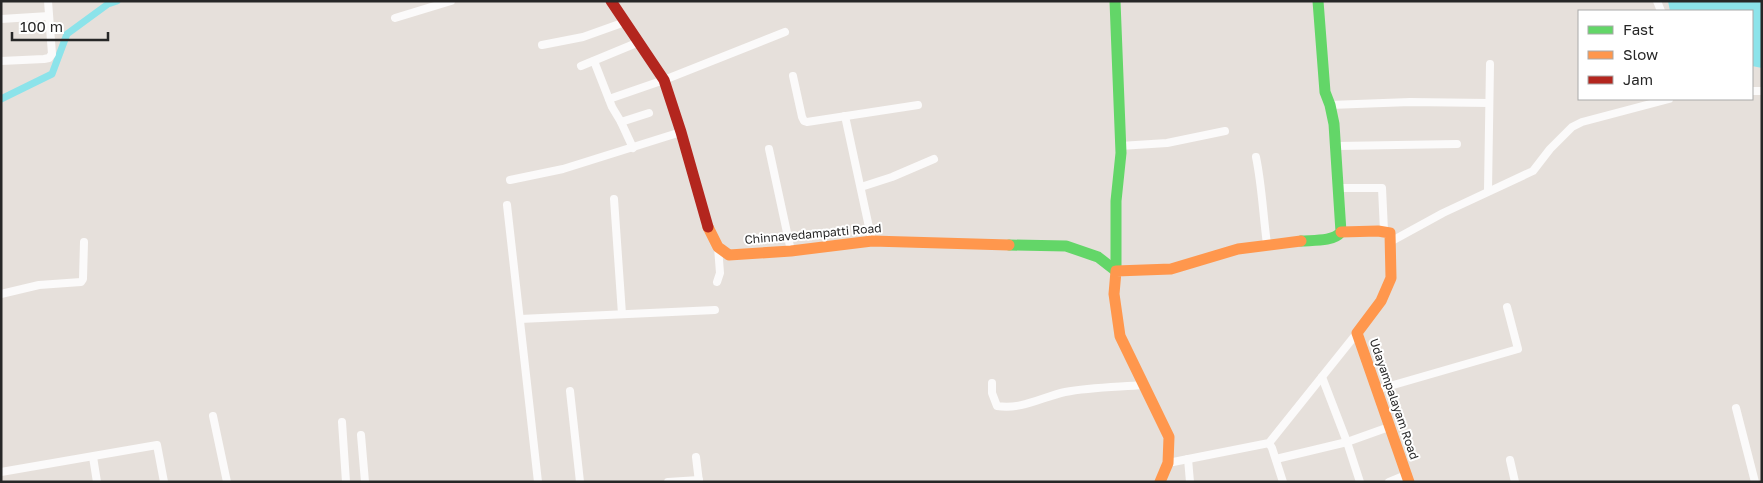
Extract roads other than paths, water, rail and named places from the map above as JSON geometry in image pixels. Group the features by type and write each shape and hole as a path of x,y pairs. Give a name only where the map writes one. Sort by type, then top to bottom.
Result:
{"street":[{"path":"1,62 49,58 52,54 48,1"},
{"path":"395,18 451,1"},
{"path":"611,1 664,80 682,132 709,231 718,247 720,273 716,282"},
{"path":"1115,1 1120,146 1114,294 1120,336 1169,437 1168,463 1160,482"},
{"path":"1116,271 1172,269 1225,252 1267,244 1332,238 1340,235 1337,146 1330,105 1324,92 1318,1"},
{"path":"1,19 49,16"},
{"path":"542,44 583,36 625,22"},
{"path":"609,99 664,80 785,32"},
{"path":"581,66 639,42"},
{"path":"594,61 609,99 633,148"},
{"path":"1488,190 1490,64"},
{"path":"793,76 804,121 807,122 918,105"},
{"path":"1341,232 1387,236 1443,213 1488,190 1533,171 1550,149 1572,127 1582,122 1664,100"},
{"path":"1330,105 1410,102 1489,103"},
{"path":"621,122 649,113"},
{"path":"846,116 872,241"},
{"path":"1120,146 1167,143 1225,131"},
{"path":"510,180 563,169 682,132"},
{"path":"1337,146 1457,144"},
{"path":"769,150 792,250"},
{"path":"1256,157 1262,190 1263,218 1267,244"},
{"path":"861,187 892,178 934,159"},
{"path":"1338,188 1382,188 1387,236"},
{"path":"614,199 622,314"},
{"path":"507,205 538,482"},
{"name":"Udayampalayam Road","path":"1387,236 1391,278 1381,301 1358,333 1407,478"},
{"name":"Chinnavedampatti Road","path":"718,247 729,255 872,241 957,245 1066,246 1098,257 1116,271"},
{"path":"1,294 39,285 81,282 83,280 84,242"},
{"path":"1376,390 1518,349 1507,307"},
{"path":"520,319 715,310"},
{"path":"1168,463 1269,443 1358,333"},
{"path":"1322,377 1360,482"},
{"path":"992,383 992,393 997,406 1007,407 1019,406 1065,392 1143,385"},
{"path":"570,391 580,482"},
{"path":"1736,408 1755,482"},
{"path":"214,416 227,482"},
{"path":"342,422 346,482"},
{"path":"1276,458 1347,442 1389,427"},
{"path":"361,435 365,482"},
{"path":"1269,443 1276,458 1282,482"},
{"path":"1,472 157,445 164,482"},
{"path":"93,457 97,482"},
{"path":"668,482 699,481 696,457"},
{"path":"1188,459 1190,482"},
{"path":"1510,460 1515,482"},
{"path":"1389,482 1407,478"}],"water":[{"path":"1668,1 1762,1 1762,68 1753,66 1753,10 1670,10"}],"waterway":[{"path":"1,99 52,74 67,34 108,4 117,1"}]}
